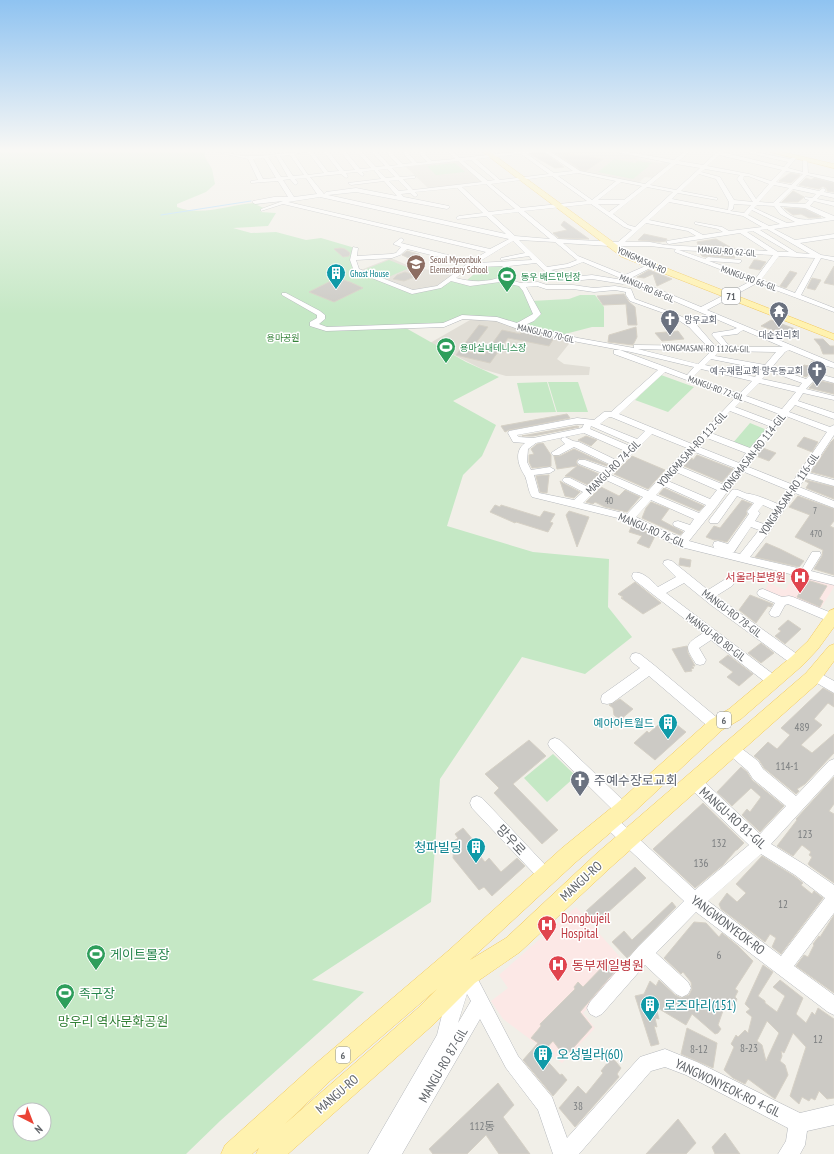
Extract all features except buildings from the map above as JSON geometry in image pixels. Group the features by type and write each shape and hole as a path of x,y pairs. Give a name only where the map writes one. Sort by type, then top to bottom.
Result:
{"main road":[{"name":"YONGMASAN-RO","path":"557,206 625,255 834,337"},
{"name":"MANGU-RO","path":"269,1154 426,1016 461,967 546,876 617,816 716,725 735,714 794,664 813,645 833,616"},
{"name":"MANGU-RO","path":"234,1154 322,1074 461,967 513,945 628,839 813,677 834,650"},
{"path":"794,664 800,674 813,677"}],"street":[{"path":"263,210 276,206"},
{"path":"294,206 417,243 480,266 504,262 530,254"},
{"name":"MANGU-RO 62-GIL","path":"368,206 514,238 609,244 650,244 665,247 819,256 834,259"},
{"path":"432,206 453,212 488,214 550,206"},
{"path":"446,206 453,212"},
{"path":"479,206 548,271 572,279 592,277"},
{"name":"MANGU-RO 68-GIL","path":"514,206 556,241 582,260 615,274 629,283 701,310 785,348 834,366"},
{"path":"598,206 626,226 637,229"},
{"path":"610,214 621,206"},
{"path":"620,244 662,206"},
{"path":"685,206 706,213 729,212 745,215 819,256 797,296"},
{"path":"729,212 731,206"},
{"path":"745,215 752,206"},
{"path":"756,206 784,227"},
{"path":"776,206 782,213 799,225"},
{"path":"806,206 833,218"},
{"path":"441,229 448,224 453,212"},
{"path":"690,230 706,213"},
{"path":"650,244 799,225 833,218"},
{"path":"646,221 690,230 702,237"},
{"path":"697,223 720,228 729,234"},
{"path":"755,230 793,252 795,255"},
{"path":"823,230 834,236"},
{"path":"808,231 821,238"},
{"path":"701,310 757,281 777,254 742,232"},
{"path":"353,258 392,256 434,233"},
{"path":"793,233 806,240"},
{"path":"714,236 720,240"},
{"path":"795,242 834,236"},
{"path":"356,248 353,258 356,270 412,292 439,286 472,263 514,238"},
{"path":"401,240 396,244 417,243 491,251"},
{"path":"727,244 737,251 741,265 729,271"},
{"name":"MANGU-RO 66-GIL","path":"665,247 834,310"},
{"path":"538,284 542,276 548,271 568,266 582,260"},
{"path":"699,260 739,261"},
{"path":"504,262 511,265 537,261"},
{"path":"451,279 470,284 500,280 506,277 508,271 504,262"},
{"path":"500,280 521,285 538,284 546,287 594,290 615,288 629,283 652,265"},
{"path":"568,266 592,277 629,283"},
{"path":"607,280 607,278 615,274"},
{"path":"629,283 629,295 632,300 674,315 692,324 715,351 688,378"},
{"path":"518,326 537,314 526,290 521,285"},
{"name":"MANGU-RO 70-GIL","path":"284,294 321,314 321,319 313,324 326,329 339,330 444,325 462,317 497,319 518,326 600,345 631,350 834,398"},
{"path":"727,348 716,335 734,332 742,328"},
{"path":"567,342 578,340"},
{"name":"MANGU-RO 72-GIL","path":"600,345 726,393 833,430"},
{"name":"YONGMASAN-RO 112GA-GIL","path":"631,350 634,347 785,348"},
{"name":"YONGMASAN-RO 112-GIL","path":"629,518 663,482 692,445 706,434 757,380 764,369 785,348"},
{"path":"710,357 764,369 771,369 807,382"},
{"name":"YONGMASAN-RO 114-GIL","path":"681,543 824,362"},
{"path":"638,443 589,425 577,421 512,433 516,440 533,441 558,436 589,425 599,421 607,414 613,415 664,369"},
{"path":"813,374 834,381"},
{"path":"793,402 834,416"},
{"path":"729,408 774,425"},
{"name":"MANGU-RO 74-GIL","path":"613,415 692,445 793,489 834,505"},
{"path":"589,425 631,450"},
{"name":"MANGU-RO 74-GIL","path":"576,504 650,430"},
{"name":"YONGMASAN-RO 116-GIL","path":"742,559 766,529 833,430"},
{"path":"706,434 752,452"},
{"path":"558,436 571,444 576,444 617,464"},
{"name":"MANGU-RO 76-GIL","path":"533,441 524,448 522,462 528,473 535,495 629,518 681,543 834,581"},
{"path":"556,453 571,444"},
{"path":"582,462 650,496 701,518"},
{"path":"675,468 779,508"},
{"path":"528,473 550,470"},
{"path":"803,474 834,483"},
{"path":"567,480 589,491"},
{"path":"663,482 713,504"},
{"path":"714,521 735,492 760,502 752,512 755,514 730,549 718,545"},
{"path":"749,522 766,529"},
{"path":"678,524 692,530"},
{"path":"805,573 816,555"},
{"name":"MANGU-RO 78-GIL","path":"668,564 794,664"},
{"name":"MANGU-RO 80-GIL","path":"637,576 774,681"},
{"path":"658,592 685,577"},
{"path":"708,596 728,583"},
{"path":"763,594 782,602 789,600 833,616"},
{"path":"775,613 782,602"},
{"path":"700,660 693,646 712,633"},
{"path":"636,658 716,725"},
{"path":"607,699 646,669 650,669"},
{"path":"813,677 834,688"},
{"path":"555,744 617,816"},
{"path":"732,749 753,766 758,774 796,804"},
{"path":"596,1008 644,953 695,901 760,844 834,765"},
{"name":"MANGU-RO 81-GIL","path":"693,781 760,844 800,870 834,895"},
{"name":"망우로","path":"477,803 546,876"},
{"name":"YANGWONYEOK-RO","path":"617,816 628,839 695,901 834,1006"},
{"path":"783,967 834,900"},
{"path":"644,953 682,988"},
{"path":"461,967 512,1062 545,1104 563,1154"},
{"path":"378,1154 445,1038 461,967"},
{"name":"MANGU-RO 87-GIL","path":"391,1154 480,1002"},
{"name":"YANGWONYEOK-RO 4-GIL","path":"566,1154 646,1063 665,1058 691,1068 799,1123"},
{"path":"788,1154 795,1145 799,1123 834,1115"}],"shaded area":[{"path":"391,258 416,269 448,273 452,271 460,273 439,287 412,292 358,271"},
{"path":"497,319 572,340 557,359 564,364 590,367 589,375 506,376 482,369 430,343 470,320"},
{"name":"서울라본병원","path":"795,574 834,584 834,587 819,611 764,591 769,583 785,590"},
{"name":"동부제일병원","path":"576,907 627,965 583,1013 595,1028 562,1063 503,1019 491,1001 508,988 499,975"}],"green space":[{"path":"0,206 177,206 188,210 198,211 232,206 259,206 266,209 260,212 276,213 268,226 233,228 251,233 276,232 306,240 321,238 355,248 356,270 412,292 439,287 451,279 470,284 500,280 521,285 531,301 569,299 580,295 595,295 604,307 604,327 592,327 565,334 518,326 497,319 463,317 444,325 404,327 466,362 499,377 453,401 496,425 482,456 463,475 447,526 533,552 609,559 608,607 632,637 585,674 522,657 440,779 431,902 312,980 364,992 220,1121 186,1154 0,1154"},
{"path":"389,260 409,268 384,279 364,270"},
{"path":"481,266 503,266 505,267 504,277 495,281 466,281 473,275 472,271 477,270"},
{"path":"661,375 694,387 668,412 635,400"},
{"path":"547,382 556,412 524,413 517,383"},
{"path":"548,382 578,382 588,412 557,412"},
{"path":"750,423 767,430 750,451 732,444"},
{"path":"553,754 576,776 547,802 524,778"}],"waterway":[{"path":"161,215 220,206"}],"place":[{"name":"Seoul Myeonbuk Elementary School","path":"416,281"},
{"name":"Ghost House","path":"336,290"},
{"name":"동우 배드민턴장","path":"507,293"},
{"name":"대순진리회","path":"779,328"},
{"name":"망우교회","path":"670,336"},
{"name":"용마실내테니스장","path":"446,364"},
{"name":"예수재림교회 망우동교회","path":"817,387"},
{"name":"서울라본병원","path":"800,594"},
{"name":"예아아트월드","path":"668,740"},
{"name":"주예수장로교회","path":"580,797"},
{"name":"청파빌딩","path":"476,864"},
{"name":"Dongbujeil Hospital","path":"547,942"},
{"name":"게이트볼장","path":"96,971"},
{"name":"동부제일병원","path":"558,982"},
{"name":"족구장","path":"65,1010"},
{"name":"로즈마리(151)","path":"650,1022"},
{"name":"오성빌라(60)","path":"543,1071"}],"park label":[{"name":"용마공원","path":"283,337"},
{"name":"망우리 역사문화공원","path":"113,1021"}]}
